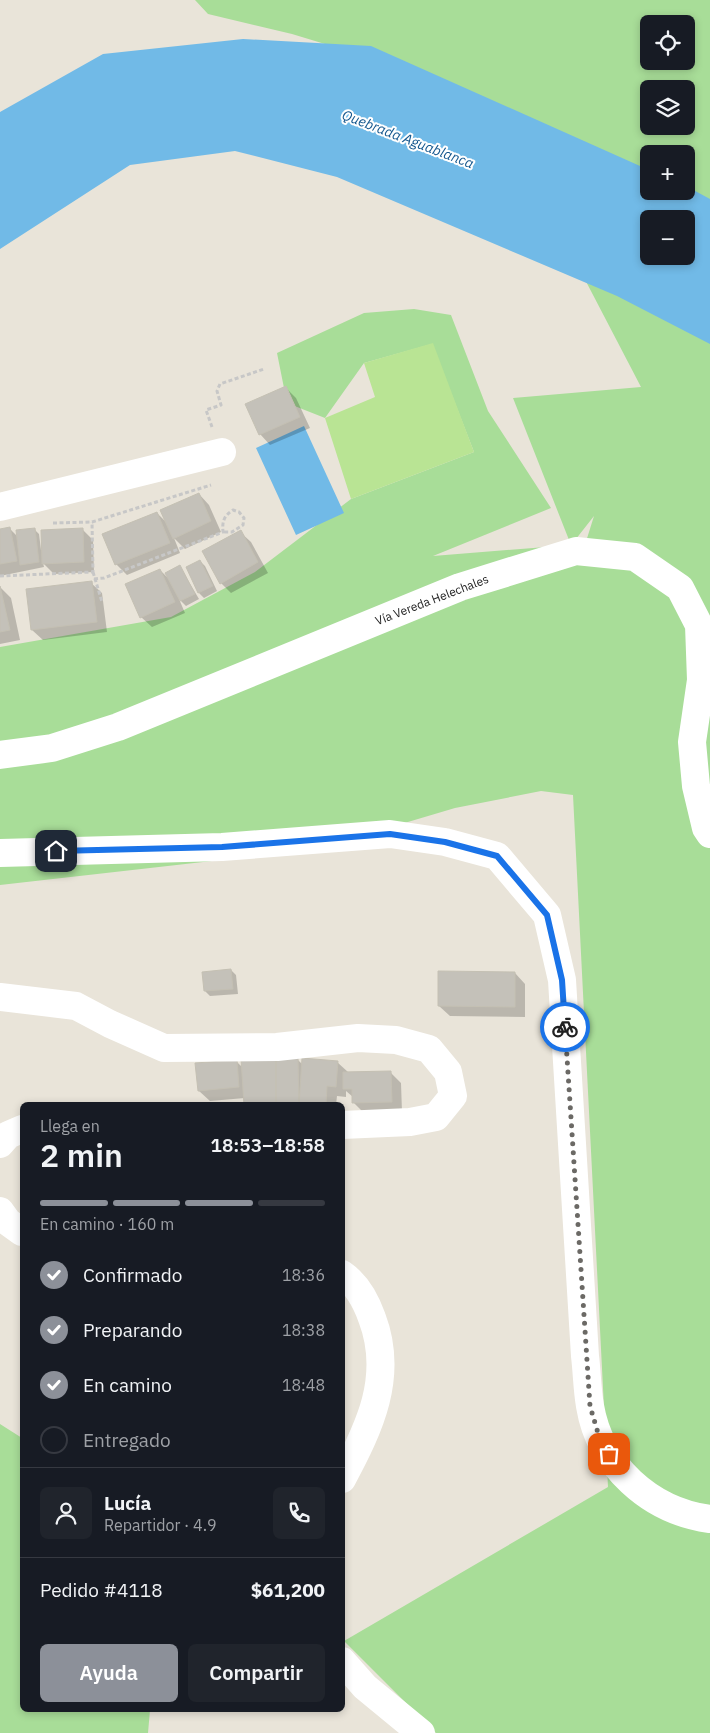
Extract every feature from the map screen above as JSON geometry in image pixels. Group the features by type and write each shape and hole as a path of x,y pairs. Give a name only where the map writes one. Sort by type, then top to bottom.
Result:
{"street":[{"path":"0,507 222,452"},
{"name":"Vía Vereda Helechales","path":"0,756 52,748 118,727 460,587 576,551 626,556 635,557 680,588 699,625 701,680 692,742 696,786 706,828 710,834"},
{"path":"0,852 222,847 390,834 445,842 497,856 547,915 562,980 585,1356 590,1406 601,1443 623,1477 656,1502 699,1518 710,1519"},
{"path":"0,997 76,1006 110,1024 164,1048 277,1047 358,1038 396,1040 429,1049 448,1072 453,1096 436,1117 410,1122 345,1125"},
{"path":"0,1144 8,1135 20,1130"},
{"path":"0,1211 8,1222 20,1231"},
{"path":"345,1277 365,1297 378,1333 383,1362 377,1398 357,1452 345,1474"},
{"path":"345,1664 365,1687 421,1733"}],"path":[{"path":"94,579 104,578 223,532 232,532 243,525 244,518 239,512 233,510 227,514 222,522 223,532"},
{"path":"92,522 93,572 102,602"},
{"path":"0,576 93,572"}],"green space":[{"path":"195,0 710,0 710,1733 436,1733 345,1642 608,1487 573,795 541,791 455,808 317,849 0,885 0,647 171,617 255,572 351,499 474,452 432,344 364,363 325,418 287,403 277,353 364,313 414,309 451,315 488,411 551,508 433,556 571,545 513,398 641,387 555,222 371,58 292,34 208,14","holes":["594,516 584,548 572,544"]},
{"path":"433,343 474,452 351,499 325,418 375,397 364,363"},
{"path":"0,1424 20,1437 20,1712 150,1712 148,1733 0,1733"}],"water":[{"name":"Quebrada Aguablanca","path":"243,39 371,46 640,166 640,200 695,200 695,191 710,199 710,344 617,296 337,177 235,151 130,165 0,249 0,112 103,54"},
{"path":"304,426 344,513 296,535 256,448"}],"building":[{"path":"286,386 300,417 259,435 245,404"},
{"path":"199,493 211,521 173,539 160,510"},
{"path":"157,512 170,543 115,565 102,534"},
{"path":"10,527 17,561 0,564 0,529"},
{"path":"35,528 39,562 20,565 16,530"},
{"path":"83,528 84,562 42,564 41,530"},
{"path":"241,530 258,562 220,584 202,551"},
{"path":"200,560 213,586 198,593 186,567"},
{"path":"180,565 195,594 180,601 165,573"},
{"path":"160,569 175,602 140,618 125,584"},
{"path":"92,581 97,622 31,630 26,589"},
{"path":"0,586 10,630 0,632"},
{"path":"231,969 233,989 204,991 202,972"},
{"path":"438,971 515,972 515,1007 438,1006"},
{"path":"276,1058 276,1102 244,1102 241,1059"},
{"path":"276,1058 298,1058 299,1102 276,1102"},
{"path":"302,1058 338,1061 336,1087 327,1086 326,1102 299,1102"},
{"path":"237,1060 239,1087 198,1091 195,1063"},
{"path":"391,1071 392,1102 352,1103 352,1089 343,1089 343,1072"}],"way so far":[{"path":"565,1027 585,1356 590,1406 601,1443 609,1454"}],"route":[{"path":"56,851 222,847 390,834 445,842 497,856 547,915 562,980 565,1027"}]}
